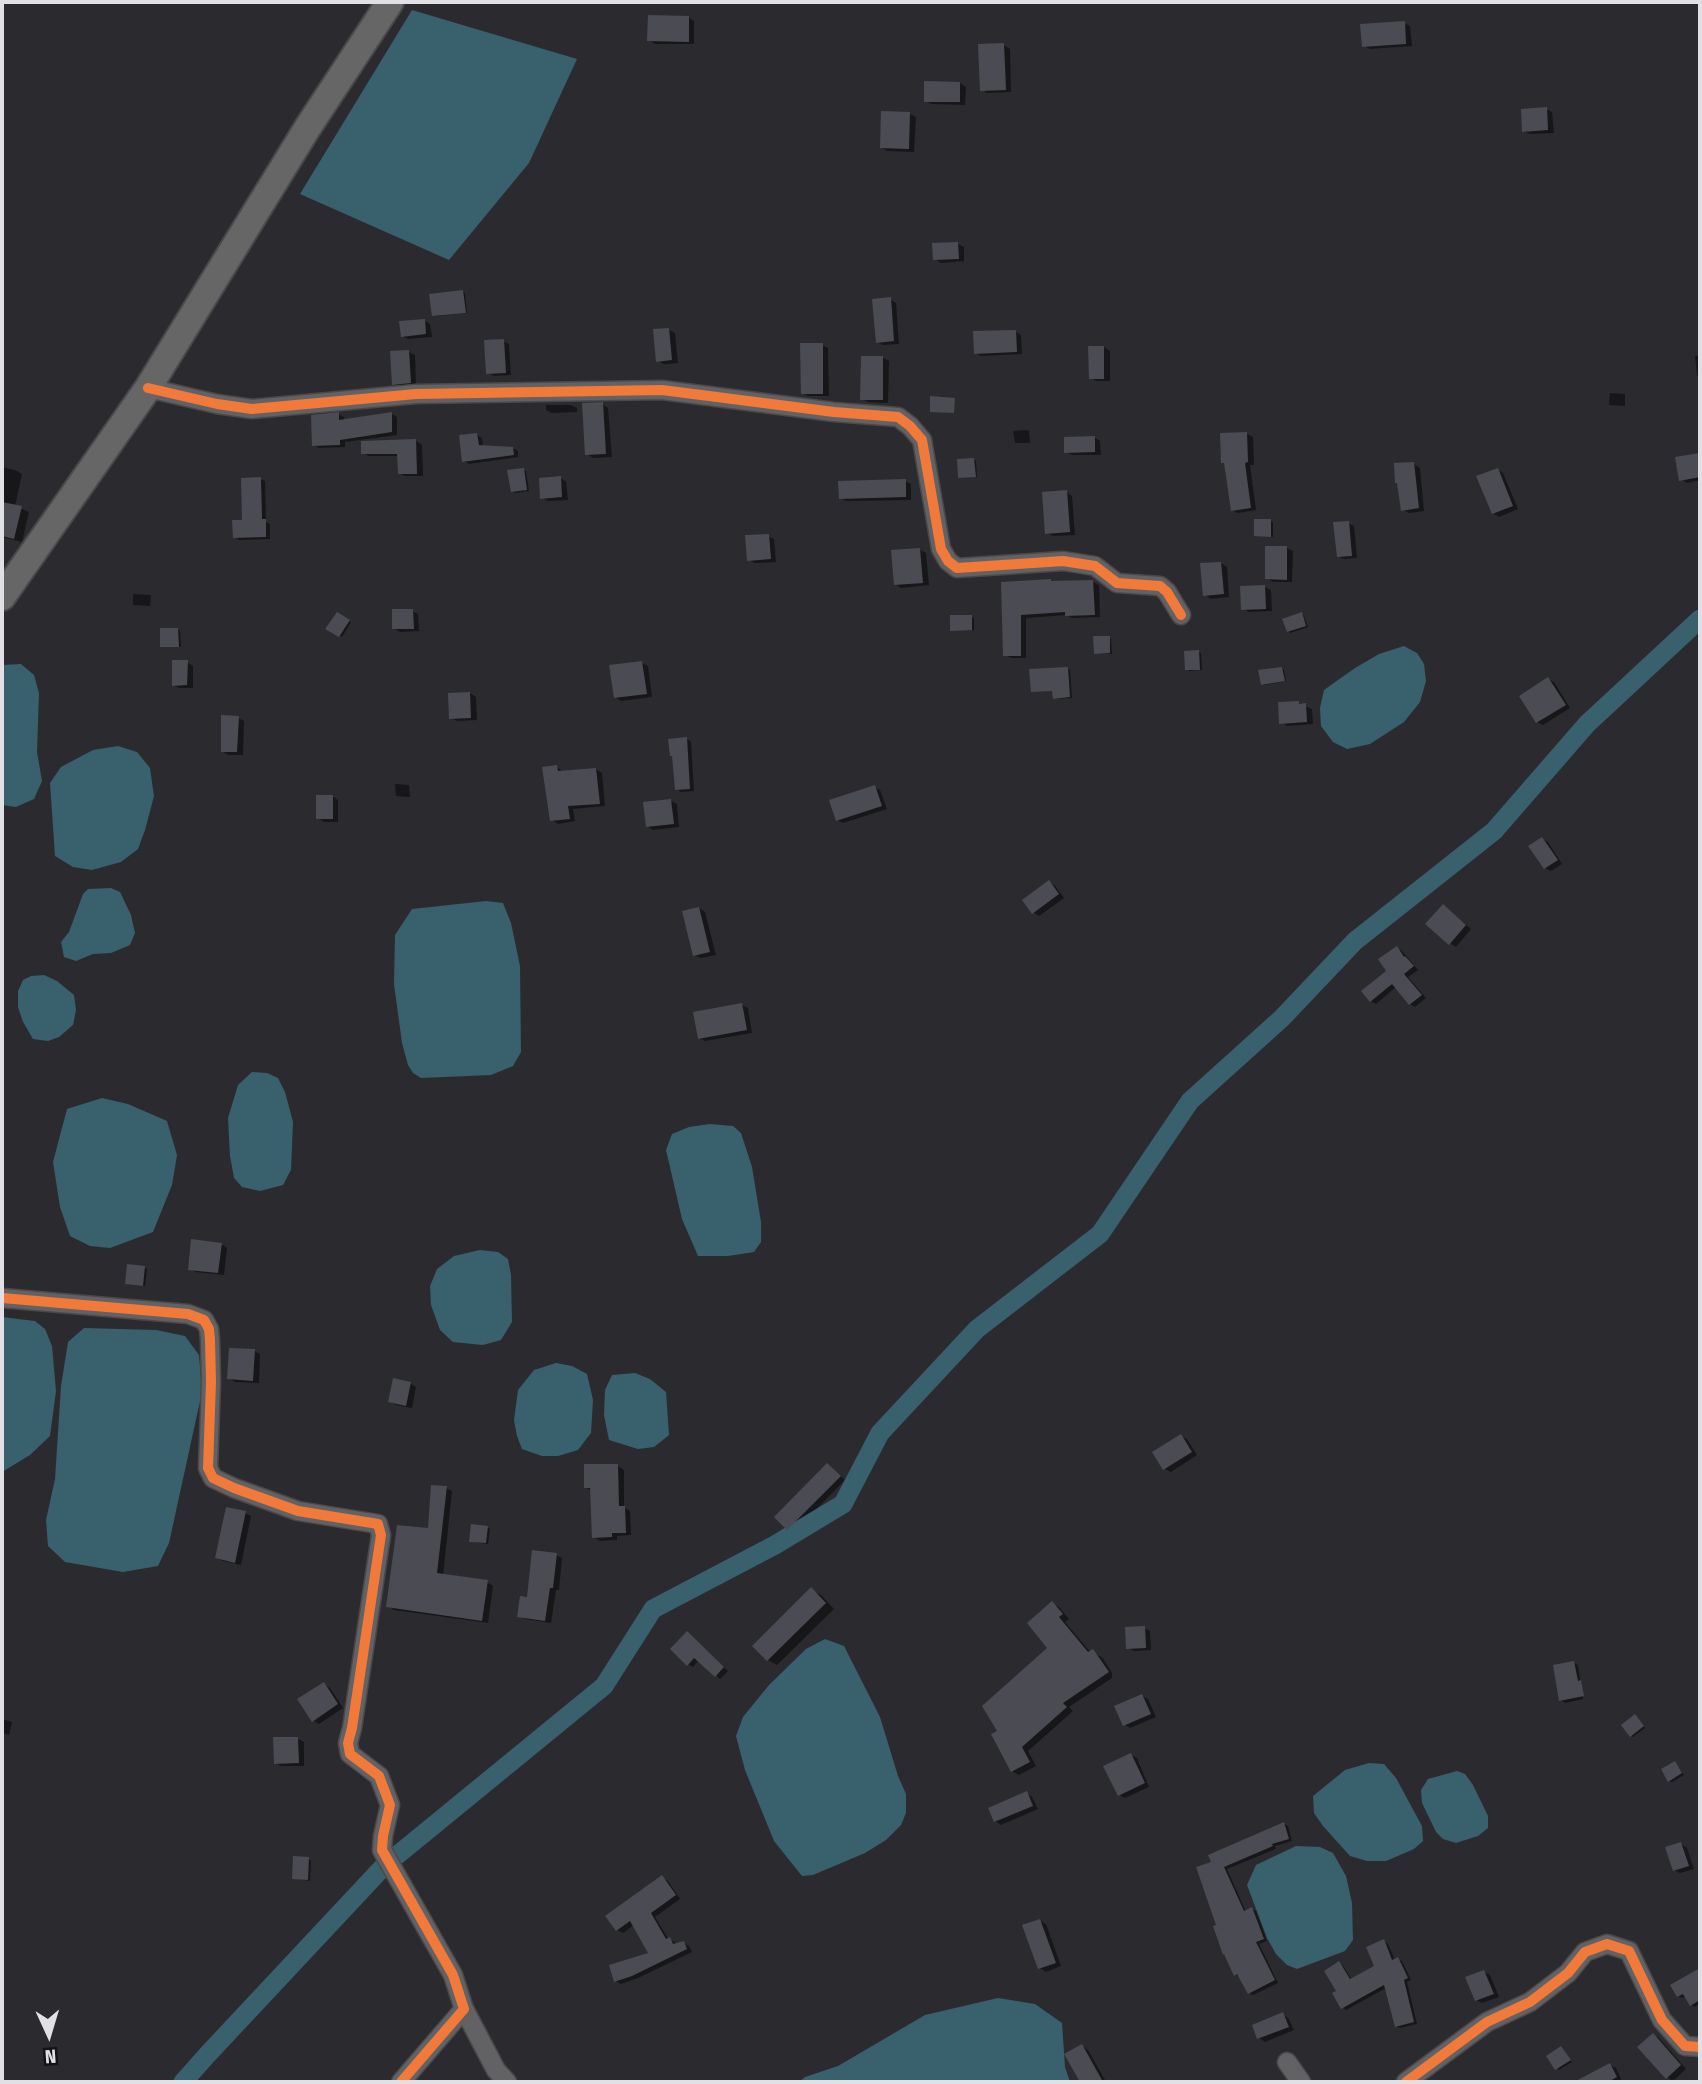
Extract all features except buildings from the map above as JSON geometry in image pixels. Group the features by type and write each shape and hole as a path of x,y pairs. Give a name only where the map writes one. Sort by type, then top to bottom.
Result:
{"main road":[{"path":"2,597 148,387 308,127 390,2"}],"street":[{"path":"148,387 217,404 252,409 415,394 662,390 834,412 898,417 922,440 941,549 948,561 957,568 1063,561 1095,566 1117,583 1160,586 1167,592 1181,615"},
{"path":"2,1298 188,1314 204,1320 211,1340 208,1468 214,1478 298,1511 378,1524 381,1535 348,1743 351,1754 379,1776 390,1805 382,1850 453,1975 464,2009 496,2070 507,2082"},
{"path":"1406,2082 1487,2022 1530,2002 1568,1973 1585,1952 1607,1944 1629,1951 1662,2020 1685,2046 1700,2047"},
{"path":"401,2082 464,2009"},
{"path":"1287,2062 1301,2082"}],"water":[{"path":"412,10 577,59 529,163 449,260 300,194"},
{"path":"1404,646 1417,653 1424,664 1426,681 1420,702 1404,722 1370,744 1347,749 1333,742 1321,726 1320,708 1324,690 1379,654"},
{"path":"21,664 34,675 39,693 37,752 42,781 34,799 16,807 2,805 2,665"},
{"path":"118,746 137,752 150,768 154,796 138,849 121,862 92,870 73,867 55,856 50,783 61,767 93,750"},
{"path":"111,888 120,892 131,915 135,933 130,945 111,953 93,954 76,961 64,957 61,942 69,932 83,894 88,889"},
{"path":"486,901 503,903 511,923 520,966 521,1052 513,1066 491,1075 421,1078 413,1073 408,1065 402,1043 394,984 395,935 412,909"},
{"path":"44,975 57,981 74,995 76,1010 73,1025 59,1037 48,1041 33,1039 18,1007 18,991 23,980"},
{"path":"252,1072 267,1073 278,1078 285,1092 293,1122 291,1170 283,1185 260,1191 242,1187 234,1178 230,1156 228,1118 238,1085"},
{"path":"102,1098 128,1104 167,1121 177,1155 172,1185 153,1232 110,1248 90,1246 70,1236 60,1207 53,1162 67,1109"},
{"path":"710,1124 733,1126 741,1133 752,1167 761,1222 761,1242 754,1252 728,1256 698,1256 682,1219 666,1150 672,1134 689,1127"},
{"path":"480,1250 498,1252 508,1259 512,1322 501,1340 483,1345 453,1342 440,1330 431,1305 430,1286 437,1269 454,1256"},
{"path":"2,1317 35,1321 45,1329 52,1346 56,1391 50,1436 30,1455 2,1472"},
{"path":"84,1328 156,1330 185,1336 199,1355 202,1392 169,1543 158,1566 123,1572 65,1562 48,1546 46,1520 55,1479 61,1386 68,1342"},
{"path":"556,1363 572,1366 587,1374 593,1400 591,1433 578,1450 558,1456 542,1456 522,1449 517,1436 514,1420 518,1390 534,1370"},
{"path":"635,1373 650,1379 666,1392 669,1435 654,1447 638,1449 609,1440 604,1415 605,1390 612,1375"},
{"path":"825,1639 844,1646 880,1717 906,1794 906,1813 901,1825 886,1840 865,1853 813,1875 802,1876 774,1841 745,1770 736,1736 743,1717 769,1685 806,1649"},
{"path":"1369,1763 1384,1764 1396,1778 1422,1826 1423,1841 1414,1849 1386,1861 1367,1861 1350,1856 1314,1813 1313,1796 1345,1770"},
{"path":"1457,1771 1465,1774 1473,1785 1488,1816 1488,1828 1478,1836 1456,1843 1443,1839 1436,1832 1422,1803 1421,1790 1428,1779"},
{"path":"1296,1846 1320,1847 1333,1853 1346,1876 1352,1903 1353,1940 1345,1951 1297,1969 1287,1965 1276,1954 1247,1885 1256,1865"},
{"path":"998,1998 1035,2004 1062,2023 1065,2067 1070,2082 799,2082 805,2077 838,2066 925,2015"}],"waterway":[{"path":"183,2082 384,1866 604,1686 653,1609 775,1545 843,1504 880,1433 977,1329 1100,1234 1190,1101 1282,1018 1355,941 1494,831 1587,724 1700,619"}],"cycle path":[{"path":"148,388 252,409 416,394 662,390 834,412 898,417 922,440 941,549 948,561 957,568 1063,561 1095,566 1117,583 1160,586 1167,592 1181,615"},
{"path":"2,1298 188,1314 204,1320 209,1329 210,1340 208,1468 213,1478 298,1511 378,1524 381,1535 348,1743 350,1754 379,1776 390,1805 382,1850 453,1975 464,2009 401,2082"},
{"path":"1406,2082 1487,2022 1530,2002 1568,1973 1585,1952 1607,1944 1629,1951 1662,2020 1685,2046 1700,2047"}]}
